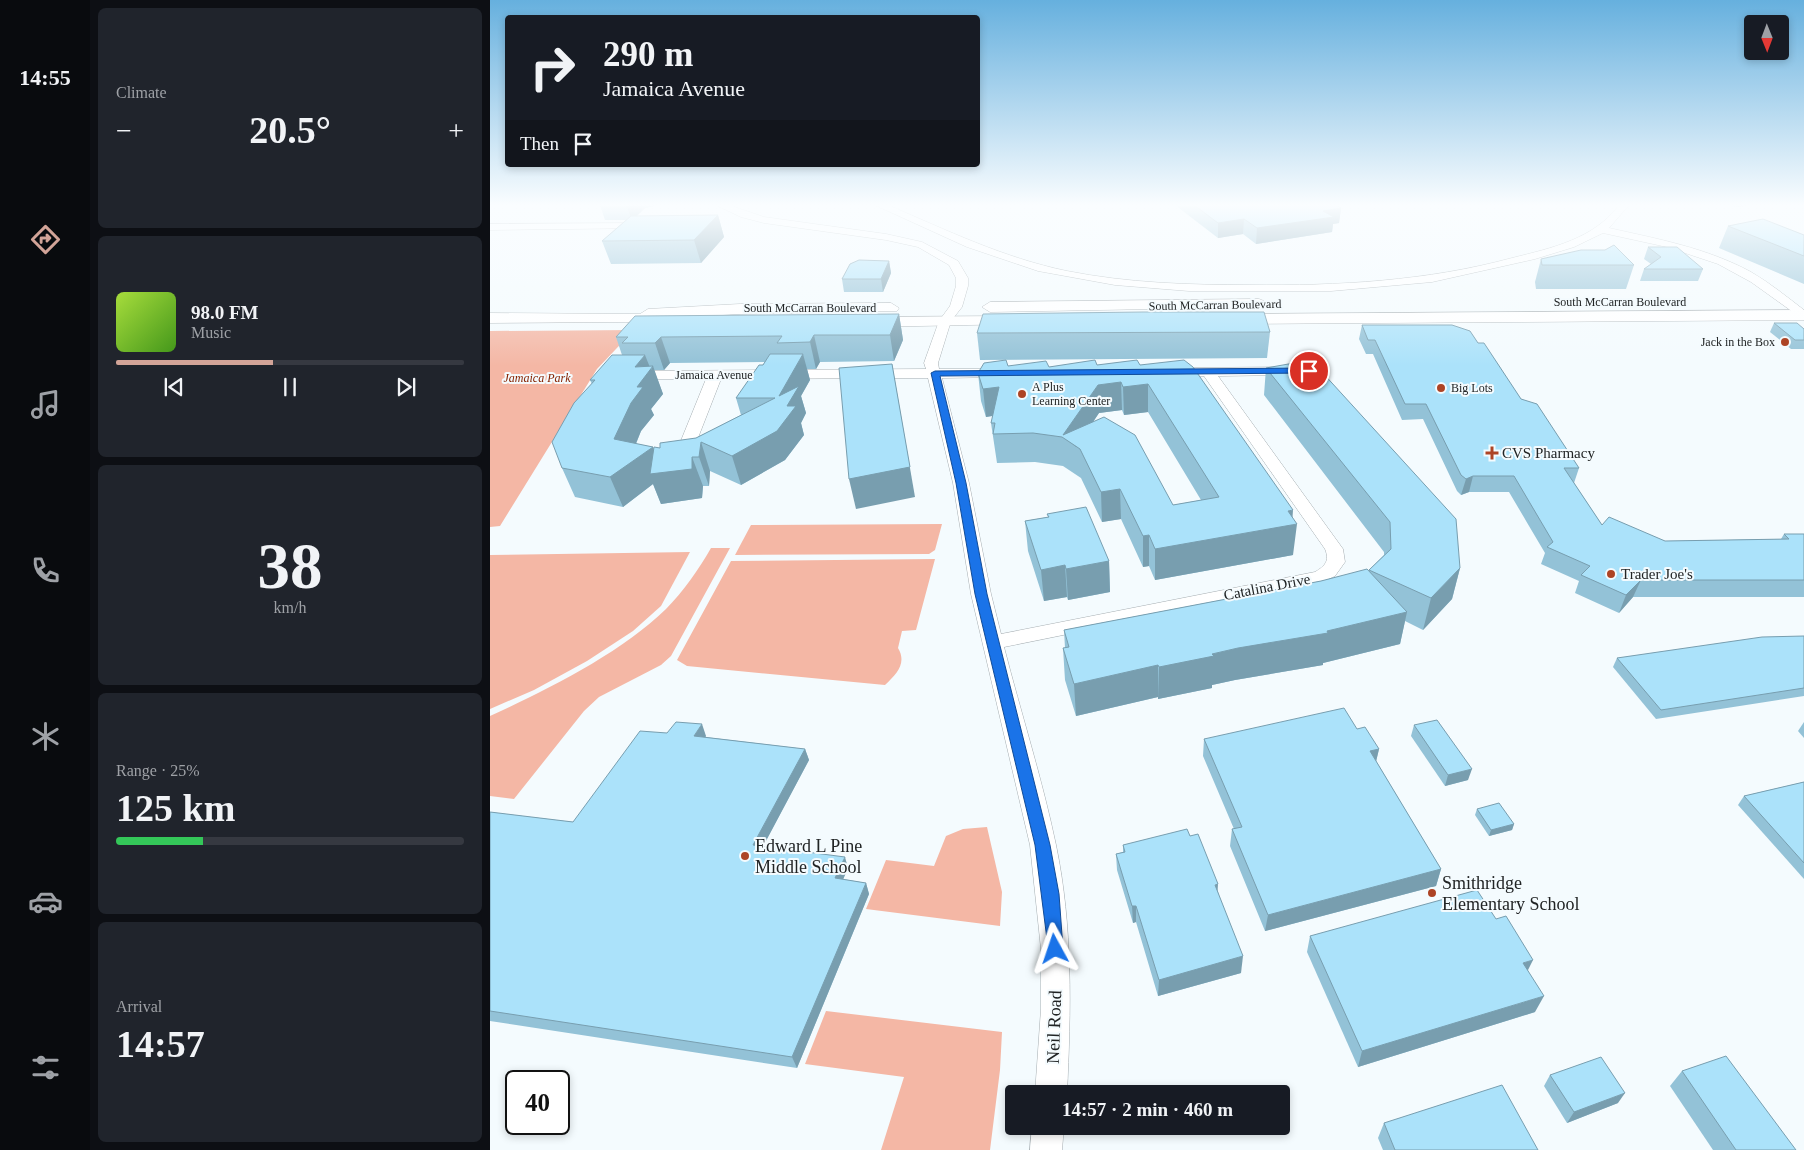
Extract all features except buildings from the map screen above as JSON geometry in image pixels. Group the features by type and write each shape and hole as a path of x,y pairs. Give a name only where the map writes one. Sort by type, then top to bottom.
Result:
{"main road":[{"name":"South McCarran Boulevard","path":"490,318 626,317 676,322 712,323 1784,300 1804,311"},
{"name":"South McCarran Boulevard","path":"952,317 1804,311"}],"street":[{"path":"935,373 944,363 952,317 962,286 962,278 954,263 947,259"},
{"path":"1008,259 1038,268 1112,281 1194,288 1337,288 1440,277 1526,259"},
{"path":"1713,259 1737,269 1784,300"},
{"path":"1159,372 1309,371"},
{"name":"Catalina Drive","path":"994,642 1320,577 1331,572 1336,564 1337,556 1334,548 1208,372"},
{"name":"Neil Road","path":"935,373 962,491 977,576 1043,845 1050,894 1056,1009 1052,1085"},
{"name":"Jamaica Avenue","path":"618,375 1013,373"},
{"path":"688,443 715,375"},
{"path":"1046,1150 1047,1135"}],"green space":[{"name":"Jamaica Park","path":"634,330 597,369 500,526 490,527 490,331"},
{"path":"942,524 935,550 929,554 735,555 751,525"},
{"path":"711,548 730,548 671,656 661,665 599,697 584,711 514,799 490,796 490,716 559,682 628,641 666,609 690,580"},
{"path":"690,552 661,606 633,631 587,661 534,690 490,709 490,555"},
{"path":"935,559 916,630 902,631 898,648 901,653 901,663 897,672 885,685 687,666 677,660 731,561"},
{"path":"987,827 1002,892 1000,926 866,909 886,860 934,866 946,836 963,829"},
{"path":"826,1011 1002,1032 1000,1070 990,1150 881,1150 904,1077 805,1064"}],"place":[{"name":"Jack in the Box","path":"1785,342"},
{"name":"Big Lots","path":"1441,388"},
{"name":"A Plus Learning Center","path":"1022,394"},
{"name":"CVS Pharmacy","path":"1492,453"},
{"name":"Trader Joe's","path":"1611,574"},
{"name":"Edward L Pine Middle School","path":"745,856"},
{"name":"Smithridge Elementary School","path":"1432,893"}],"route":[{"path":"1055,949 1043,845 999,660 981,594 961,483 935,373 1309,371"}]}
